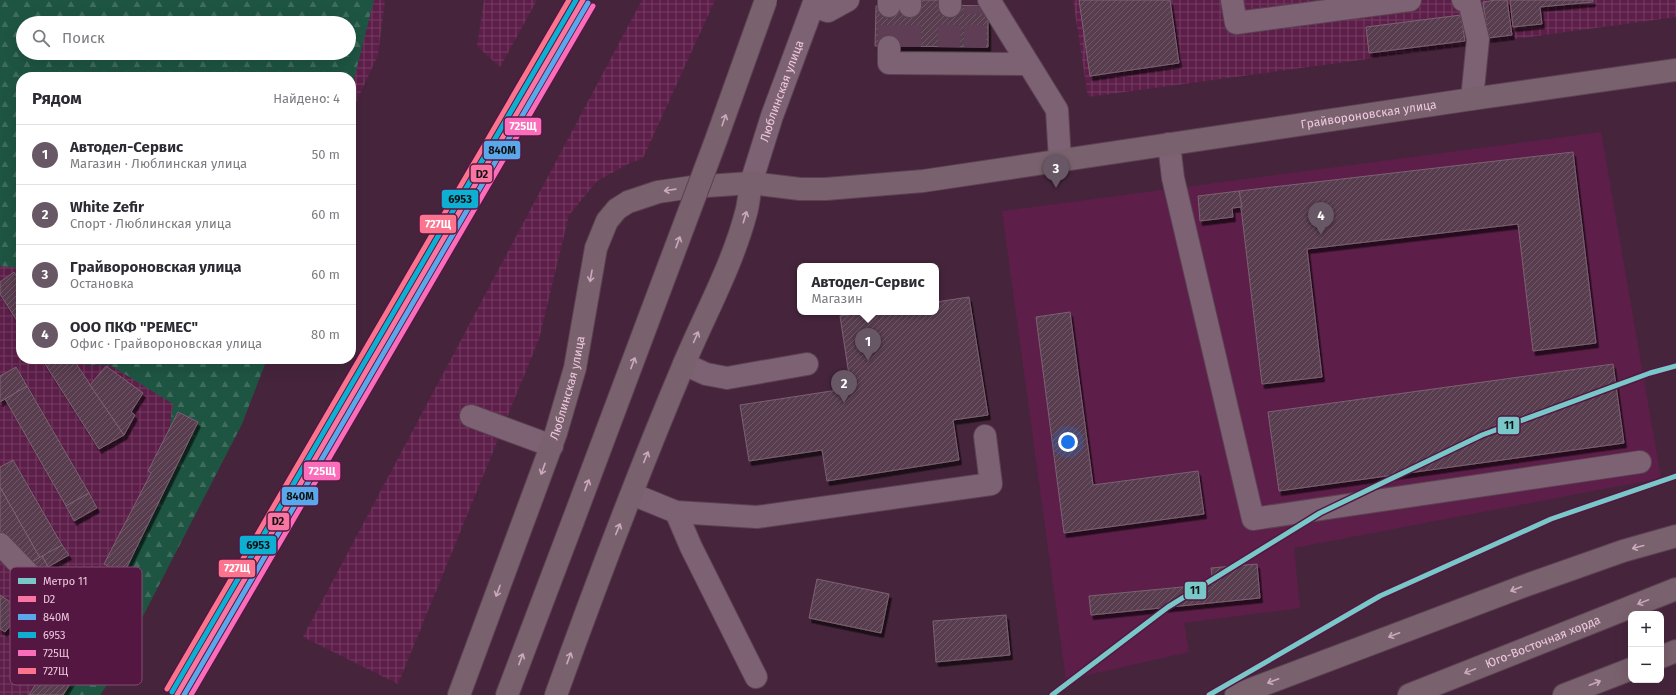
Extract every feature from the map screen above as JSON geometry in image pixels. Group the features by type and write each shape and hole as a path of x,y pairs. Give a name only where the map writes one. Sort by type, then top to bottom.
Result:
{"main road":[{"path":"507,695 711,155 766,0"},
{"name":"Грайвороновская улица","path":"751,183 800,189 826,189 923,181 1676,70"},
{"name":"Люблинская улица","path":"459,695 552,446 575,368 596,248 607,221 617,209 628,202 658,192 692,187 751,183 746,212 735,249 684,364 604,564 556,695"},
{"path":"1236,695 1524,586 1623,551 1676,536"},
{"name":"Юго-Восточная хорда","path":"1409,695 1676,589"},
{"path":"1664,656 1676,651"},
{"path":"1564,695 1628,670"}],"street":[{"path":"814,3 828,11 848,0"},
{"path":"1232,0 1236,23 1410,0"},
{"path":"1463,0 1469,1 1478,39 1472,99"},
{"path":"980,2 1028,64 1057,110 1060,160"},
{"name":"Люблинская улица","path":"751,183 772,116 814,3"},
{"path":"903,52 975,55 1028,64"},
{"path":"1169,144 1173,178 1252,519 1640,462"},
{"path":"684,364 706,374 727,378 807,364"},
{"path":"471,416 552,446"},
{"path":"632,494 676,512 756,517 991,484 984,436"},
{"path":"676,512 691,547 756,677"},
{"path":"0,544 22,567"}],"shaded area":[{"path":"0,0 385,0 378,55 356,102 356,72 16,72 16,364 236,364 136,567 10,567 10,685 78,685 73,695 0,695"},
{"path":"484,0 537,0 500,67 477,46"},
{"path":"642,0 715,0 643,158 628,164 597,181 569,215 539,339 398,684 303,637"},
{"path":"1073,0 1676,0 1676,17 1088,97"},
{"path":"1601,132 1661,478 1294,548 1300,608 1184,623 1189,652 1066,680 1002,211"}],"green space":[{"path":"0,0 374,0 356,72 16,72 16,268 0,266"},
{"path":"84,364 265,364 242,424 142,618 142,567 112,567 164,468 173,404 110,365"},
{"path":"50,685 107,685 100,695 45,695"}],"building":[{"path":"915,0 945,0 944,5 988,6 988,47 875,46 876,6 915,6"},
{"path":"1079,0 1170,0 1179,63 1090,76"},
{"path":"1507,0 1512,35 1488,38 1483,2"},
{"path":"1510,0 1593,0 1593,2 1540,7 1542,24 1513,27"},
{"path":"1461,15 1465,41 1369,53 1366,27"},
{"path":"1573,152 1596,343 1533,351 1518,224 1307,249 1322,377 1262,384 1239,191"},
{"path":"1239,191 1242,207 1232,208 1233,217 1200,221 1198,196"},
{"path":"14,272 16,275 16,319 0,294 0,282"},
{"path":"969,297 988,415 953,420 959,460 827,481 822,450 749,461 740,405 851,388 840,316 939,315 939,302"},
{"path":"1070,312 1093,485 1198,471 1204,514 1064,533 1036,317"},
{"path":"45,364 76,364 124,435 99,449"},
{"path":"1613,364 1624,443 1279,491 1268,412"},
{"path":"106,366 143,393 131,412 135,415 124,435 90,385"},
{"path":"16,367 27,386 0,402 0,376"},
{"path":"27,386 89,493 66,506 5,399"},
{"path":"178,412 198,422 127,567 109,567 104,564 151,473 148,471"},
{"path":"13,460 62,545 40,558 0,487 0,467"},
{"path":"0,487 40,558 24,567 15,567 0,540"},
{"path":"89,493 97,508 74,521 66,506"},
{"path":"62,545 69,555 48,567 42,556"},
{"path":"42,556 48,567 23,567"},
{"path":"1257,564 1260,598 1091,615 1089,596 1213,584 1211,568"},
{"path":"817,579 889,594 881,633 809,618"},
{"path":"0,595 10,602 10,626 5,632 0,629"},
{"path":"1006,615 1010,655 936,662 933,621"},
{"path":"35,685 69,685 63,695 29,695"}],"tunnel":[{"path":"889,6 889,47"},
{"path":"910,6 910,47"},
{"path":"949,47 950,6"},
{"path":"975,6 975,47"}],"metro line":[{"name":"11","path":"1052,695 1168,607 1320,513 1482,435 1650,373 1676,366"},
{"name":"11","path":"1209,695 1380,596 1551,519 1676,476"}],"transit line":[{"name":"727Щ","path":"167,689 569,0"},
{"name":"6953","path":"172,692 576,0"},
{"name":"D2","path":"177,695 583,0"},
{"name":"840М","path":"184,695 588,3"},
{"name":"725Щ","path":"191,695 593,6"}],"place":[{"name":"Грайвороновская улица","path":"1056,188"},
{"name":"ООО ПКФ \"РЕМЕС\"","path":"1321,235"},
{"name":"Автодел-Сервис","path":"868,361"},
{"name":"White Zefir","path":"844,403"}]}
